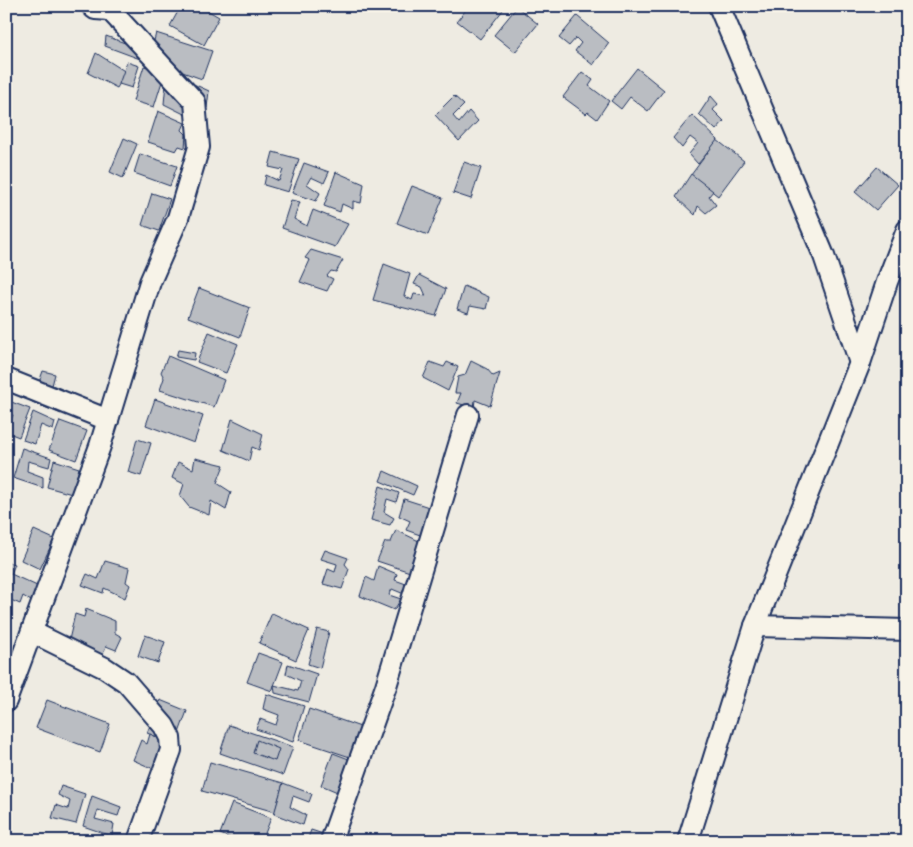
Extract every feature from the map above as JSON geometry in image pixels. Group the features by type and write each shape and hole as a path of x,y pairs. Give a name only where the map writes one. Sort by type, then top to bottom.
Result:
{"street":[{"path":"719,6 824,256 860,363"},
{"path":"6,701 108,420 150,282 178,218 199,147 195,102 104,7"},
{"path":"688,841 755,626 860,363 887,282 907,230"},
{"path":"6,380 108,420"},
{"path":"331,841 386,686 468,415"},
{"path":"755,626 907,630"},
{"path":"32,632 105,668 126,682 164,726 170,738 171,750 138,841"}],"building":[{"path":"181,6 200,6 219,17 204,45 170,26"},
{"path":"469,6 498,6 503,10 480,39 457,21"},
{"path":"517,7 538,24 515,52 494,35"},
{"path":"577,16 609,43 593,65 575,51 581,43 576,38 569,46 559,38"},
{"path":"113,20 146,32 140,59 105,46 106,36 133,46 137,39 111,29"},
{"path":"156,33 212,51 202,79 149,60"},
{"path":"96,53 126,72 117,88 88,73"},
{"path":"127,62 139,66 132,88 119,84"},
{"path":"144,66 165,72 154,107 133,101"},
{"path":"637,68 664,90 648,111 630,97 621,109 611,101"},
{"path":"167,72 209,91 207,108 201,103 188,116 164,104"},
{"path":"582,72 593,80 589,86 609,101 597,119 588,112 586,114 563,97"},
{"path":"454,96 464,105 453,116 459,123 469,111 478,121 459,141 435,115"},
{"path":"711,96 718,104 713,110 724,121 716,130 699,114"},
{"path":"158,111 185,123 182,130 186,134 185,148 179,146 176,151 148,142"},
{"path":"692,115 718,140 698,164 689,154 698,143 690,137 682,148 673,138"},
{"path":"124,138 137,144 123,178 110,172"},
{"path":"717,140 744,161 718,196 691,175"},
{"path":"273,152 299,159 288,192 264,185 266,175 279,181 283,170 269,167"},
{"path":"140,154 177,166 170,186 134,173"},
{"path":"464,162 481,168 471,199 453,193"},
{"path":"304,163 329,172 324,183 311,177 307,184 320,193 316,201 292,193"},
{"path":"877,167 898,185 876,210 855,192"},
{"path":"336,172 364,184 361,203 353,201 353,209 342,204 340,212 324,206"},
{"path":"691,174 713,191 709,196 716,205 706,213 698,206 695,215 676,197"},
{"path":"412,186 443,198 428,235 397,223"},
{"path":"152,193 170,199 159,231 142,225"},
{"path":"291,200 300,202 294,219 307,226 313,210 348,224 335,247 282,228"},
{"path":"311,250 343,260 336,272 331,271 327,276 333,279 327,291 300,282 310,260 305,258"},
{"path":"384,264 410,274 404,296 412,300 414,294 426,296 422,287 414,284 419,275 446,289 436,316 373,300"},
{"path":"464,286 489,297 486,309 470,306 468,313 457,309"},
{"path":"199,288 250,308 240,337 188,317"},
{"path":"209,332 238,344 226,373 197,362"},
{"path":"178,350 195,353 194,360 176,357"},
{"path":"168,356 224,380 214,407 160,390 164,378 161,372"},
{"path":"471,361 487,369 493,376 500,373 490,406 475,400 474,408 457,403 461,393 455,393 458,377 465,375"},
{"path":"430,362 444,367 447,362 458,367 448,391 423,378"},
{"path":"43,371 55,374 49,397 65,404 61,414 32,402"},
{"path":"155,399 203,416 194,443 146,425"},
{"path":"6,400 30,409 19,437 6,432 6,423 9,424 13,415 6,413"},
{"path":"33,412 55,422 53,430 41,425 35,444 23,440"},
{"path":"232,419 263,434 259,450 252,447 249,461 223,450"},
{"path":"60,421 87,431 76,460 49,450"},
{"path":"137,439 151,443 141,476 128,472"},
{"path":"22,448 51,458 49,467 28,461 27,471 43,477 43,488 13,478"},
{"path":"195,458 224,465 217,483 231,492 226,510 211,501 209,515 189,507 180,496 184,484 172,478 178,462 193,469"},
{"path":"54,460 79,468 72,494 47,487"},
{"path":"384,471 417,486 413,495 380,481"},
{"path":"380,486 399,493 396,502 387,499 384,512 394,518 390,525 371,520"},
{"path":"404,499 432,508 423,536 406,530 410,521 399,516"},
{"path":"34,530 54,539 40,569 21,560"},
{"path":"396,530 421,542 417,547 422,551 423,564 412,561 410,572 377,561 385,542 391,542"},
{"path":"325,550 348,558 345,564 349,569 342,589 323,584 328,569 335,572 337,564 321,559"},
{"path":"105,561 129,568 126,582 130,585 125,598 104,588 103,593 82,585 87,574 98,579"},
{"path":"6,562 15,564 11,574 37,586 31,601 23,596 20,604 6,598"},
{"path":"378,566 397,574 395,580 406,584 404,594 392,589 389,595 401,599 394,610 360,596 366,577 374,581"},
{"path":"86,609 115,621 115,633 122,637 116,650 106,646 102,657 69,640 75,614 84,617"},
{"path":"272,613 309,630 296,660 259,643"},
{"path":"317,629 329,632 320,668 308,664"},
{"path":"145,635 165,642 158,663 138,656"},
{"path":"258,653 283,662 272,691 247,682"},
{"path":"288,664 317,674 309,702 275,693 274,685 298,691 301,681 286,674"},
{"path":"266,694 304,706 293,742 256,729 260,719 276,725 279,715 263,709"},
{"path":"47,700 110,724 100,752 36,728"},
{"path":"160,700 187,711 175,744 147,733"},
{"path":"309,709 369,730 359,760 299,740"},
{"path":"229,725 293,747 283,775 220,753"},
{"path":"150,734 175,746 174,758 179,762 170,776 133,760 141,740 147,744"},
{"path":"257,740 279,749 275,761 253,753"},
{"path":"333,753 362,764 349,797 321,785"},
{"path":"210,762 283,783 275,812 202,791"},
{"path":"283,783 312,794 309,802 293,796 290,807 306,815 303,825 274,814"},
{"path":"61,786 85,794 76,824 52,818 56,805 68,809 70,801 58,795"},
{"path":"92,796 121,807 118,816 98,810 95,819 114,824 112,836 83,826"},
{"path":"232,803 271,818 262,841 238,841 220,834"},
{"path":"311,830 332,837 331,841 307,841"}]}
